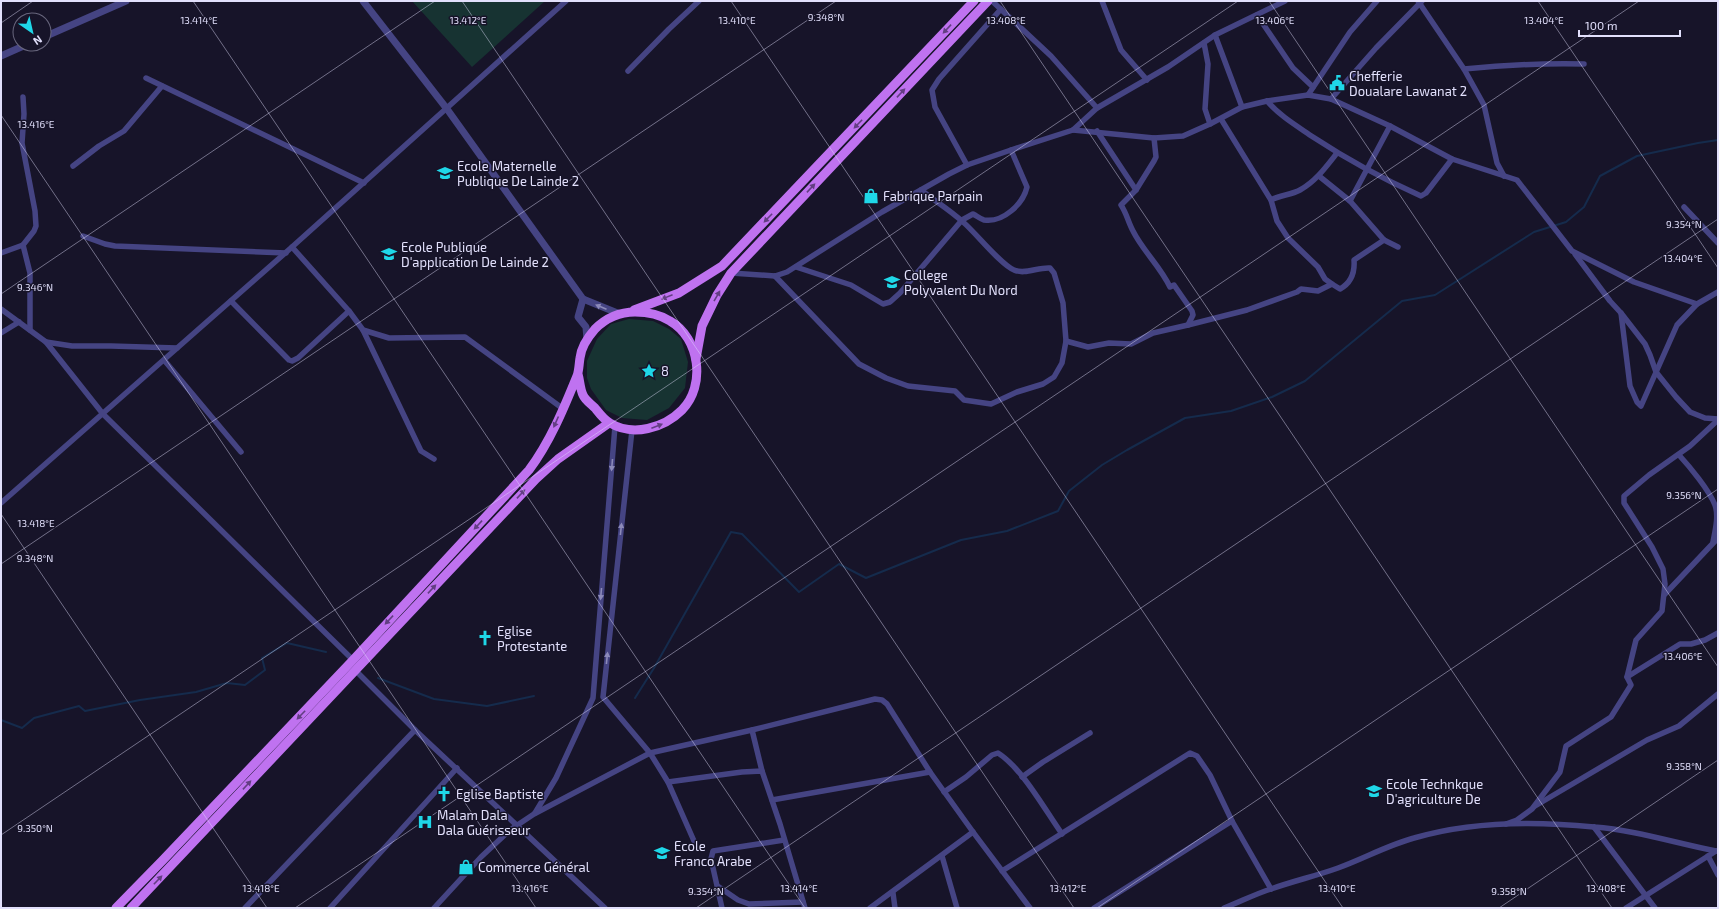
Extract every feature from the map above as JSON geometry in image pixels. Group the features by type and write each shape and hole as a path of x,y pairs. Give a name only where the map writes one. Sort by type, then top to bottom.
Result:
{"main road":[{"path":"116,908 168,856 353,660 529,470 546,446 578,374 580,357 586,340 601,324 623,313 680,292 722,266 974,1"},
{"path":"578,374 583,396 612,424 632,430 654,428 674,418 686,406 695,386 697,375 696,359 702,326 717,295 731,273 988,1"},
{"path":"623,313 649,312 671,321 687,337 696,359"},
{"path":"131,908 536,479 558,459 612,424"}],"street":[{"path":"52,33 126,1"},
{"path":"363,1 447,110 583,299 623,313"},
{"path":"2,500 103,414 286,253 447,110 566,1"},
{"path":"628,71 668,29 699,1"},
{"path":"992,1 1051,56 1097,108"},
{"path":"1102,1 1121,50 1147,80"},
{"path":"1073,130 1097,108 1147,80 1215,36 1257,15 1271,4 1285,1"},
{"path":"1308,95 1350,32 1377,1"},
{"path":"1331,98 1420,2 1464,69 1484,105 1497,163 1504,176"},
{"path":"967,165 935,107 932,90 939,79 1001,9"},
{"path":"1257,15 1293,68 1313,86"},
{"path":"1215,36 1242,107"},
{"path":"1204,43 1208,64 1204,109 1210,124"},
{"path":"1,56 12,51"},
{"path":"1464,69 1551,63 1584,64"},
{"path":"146,78 364,183"},
{"path":"73,166 92,150 124,131 162,86"},
{"path":"731,273 775,276 796,267 882,212 967,165 1073,130 1097,131 1154,138 1183,136 1221,119 1242,107 1267,101 1308,95 1331,98 1390,126 1452,159 1517,180 1645,344 1656,372 1665,385 1690,412 1705,418 1718,420"},
{"path":"1,253 23,245 36,226 35,211 22,143 24,114 23,97"},
{"path":"1267,101 1286,119 1337,153 1366,170 1421,196 1426,193 1452,159"},
{"path":"1221,119 1271,200 1273,212 1277,221 1288,238 1318,266 1325,279 1338,289 1342,288 1351,278 1354,271 1354,260 1384,240"},
{"path":"1350,201 1390,126"},
{"path":"1097,131 1136,190"},
{"path":"1154,138 1156,157 1136,190 1121,205 1126,212 1133,231 1170,287 1174,285 1192,311 1193,315 1188,325"},
{"path":"796,267 851,285 883,304 890,302 900,293 962,220 973,214 986,221 1007,214 1013,211 1024,198 1027,187 1011,150"},
{"path":"1271,200 1299,190 1319,176 1337,153"},
{"path":"1319,176 1350,201 1384,240 1398,247"},
{"path":"775,276 859,364 886,378 908,386 955,391 964,400 991,404 1017,392 1043,384 1054,377 1062,363 1066,341 1063,303 1054,273 1050,268 1044,267 1025,272 1013,270 1003,262 962,220 921,190"},
{"path":"1684,207 1718,243"},
{"path":"83,236 104,244 115,246 286,253"},
{"path":"23,245 30,273 30,330"},
{"path":"292,247 349,311 363,330 421,451 434,459"},
{"path":"1572,251 1634,282 1697,304"},
{"path":"1066,341 1088,346 1109,343 1130,344 1152,333 1247,310 1297,292 1301,288 1318,291 1332,284"},
{"path":"1621,313 1630,386 1637,402 1641,406 1677,325 1697,304 1718,292"},
{"path":"583,299 578,316 586,327 586,340"},
{"path":"231,301 289,360 292,361 298,358 349,311"},
{"path":"1,309 46,342 103,414 353,660"},
{"path":"1,333 19,322"},
{"path":"363,330 389,338 465,337 562,408"},
{"path":"46,342 72,346 177,348"},
{"path":"164,360 242,452"},
{"path":"1532,809 1560,772 1566,746 1610,717 1631,685 1627,677 1636,640 1662,611 1664,594 1663,569 1652,547 1624,503 1624,496 1649,475 1679,454 1718,420"},
{"path":"534,814 556,778 593,698 612,424"},
{"path":"632,430 603,697 650,753 668,782 694,841"},
{"path":"1664,594 1716,540 1716,506 1694,472 1679,454"},
{"path":"1627,677 1680,644 1691,644 1705,640 1718,633"},
{"path":"355,670 415,730 605,908"},
{"path":"1506,824 1517,820 1574,782 1619,758 1647,740 1679,726 1718,694"},
{"path":"434,908 498,840 518,825 534,814 650,753 752,730 875,699 882,700 894,714 944,792 1030,908"},
{"path":"245,908 415,730"},
{"path":"719,886 738,900 749,904 804,905 762,771 752,730"},
{"path":"1022,777 1090,733"},
{"path":"944,792 992,755 998,753 1007,759 1022,777 1062,834"},
{"path":"1002,871 1190,753 1197,756 1210,775 1232,821 1271,889"},
{"path":"330,908 457,768"},
{"path":"668,782 742,772 762,771"},
{"path":"772,800 930,772"},
{"path":"1094,908 1232,821"},
{"path":"1224,908 1271,889 1338,868 1413,838 1445,830 1486,825 1540,824 1626,830 1676,844 1717,851"},
{"path":"1594,827 1655,908"},
{"path":"870,908 893,893 973,832"},
{"path":"722,908 719,886 711,859 713,851 784,840"},
{"path":"1626,908 1717,851"},
{"path":"942,856 957,908"},
{"path":"1708,856 1718,874"},
{"path":"893,893 895,908"}],"green space":[{"path":"412,1 545,1 472,67"},
{"path":"629,319 653,321 669,329 681,339 688,362 685,388 669,408 647,420 622,418 606,410 591,389 587,378 587,361 597,339 611,324"}],"waterway":[{"path":"635,698 654,668 731,532 742,534 799,592 839,564 866,578 961,540 1007,531 1058,511 1069,491 1102,465 1127,450 1185,418 1231,411 1272,397 1305,381 1402,301 1435,295 1534,232 1566,222 1584,207 1600,176 1637,156 1718,140"},
{"path":"1,720 22,728 34,718 79,706 85,711 140,700 196,692 227,683 245,685 265,670 262,658 287,643 326,652"},
{"path":"378,678 434,699 487,706 534,696"}],"place":[{"name":"Chefferie Doualare Lawanat 2","path":"1337,83"},
{"name":"Ecole Maternelle Publique De Lainde 2","path":"445,173"},
{"name":"Fabrique Parpain","path":"871,196"},
{"name":"Ecole Publique D'application De Lainde 2","path":"389,254"},
{"name":"College Polyvalent Du Nord","path":"892,282"},
{"name":"8","path":"649,371"},
{"name":"Eglise Protestante","path":"485,638"},
{"name":"Ecole Technkque D'agriculture De","path":"1374,791"},
{"name":"Eglise Baptiste","path":"444,794"},
{"name":"Malam Dala Dala Guérisseur","path":"425,822"},
{"name":"Ecole Franco Arabe","path":"662,853"},
{"name":"Commerce Général","path":"466,867"}]}
